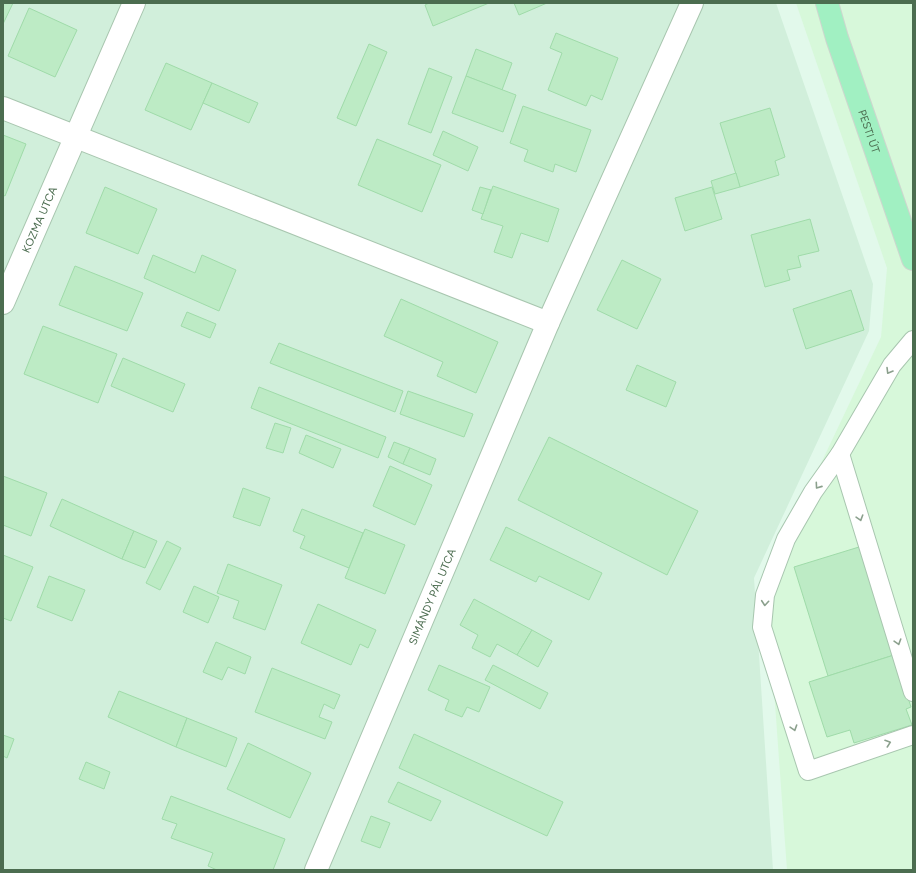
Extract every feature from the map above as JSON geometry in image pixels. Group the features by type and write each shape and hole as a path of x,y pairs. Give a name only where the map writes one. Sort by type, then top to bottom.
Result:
{"main road":[{"name":"PESTI ÚT","path":"827,3 837,38 913,259"}],"street":[{"name":"KOZMA UTCA","path":"3,303 134,3"},
{"name":"SIMÁNDY PÁL UTCA","path":"316,870 548,323 692,3"},
{"path":"3,108 548,323"}],"lane":[{"path":"913,340 892,365 840,454 814,492 786,539 765,595 762,627 808,771 913,734"},
{"path":"840,454 913,692"}],"shaded area":[{"path":"3,3 776,3 873,284 869,331 754,578 773,870 3,870"},
{"path":"796,3 913,3 913,870 787,870 766,579 881,337 887,268"}],"building":[{"path":"3,3 13,3 3,24"},
{"path":"429,3 489,3 433,26 425,5"},
{"path":"514,3 547,3 519,15"},
{"path":"29,8 77,30 55,77 8,56"},
{"path":"556,33 618,58 602,100 591,95 586,106 548,90 562,53 550,48"},
{"path":"369,44 387,52 356,126 337,118"},
{"path":"476,49 512,63 502,90 466,76"},
{"path":"166,63 212,83 191,130 145,110"},
{"path":"429,68 452,77 431,133 408,124"},
{"path":"466,76 516,95 503,132 452,113"},
{"path":"212,83 258,103 249,123 203,103"},
{"path":"523,106 591,130 576,172 555,164 553,172 524,161 528,150 510,143"},
{"path":"770,108 785,157 775,161 779,175 740,187 720,123"},
{"path":"443,131 478,147 468,171 433,155"},
{"path":"3,135 26,144 5,196 3,195"},
{"path":"377,139 441,165 422,212 358,185"},
{"path":"736,173 740,187 715,194 711,181"},
{"path":"493,186 559,209 548,242 521,233 512,258 494,252 503,226 481,219"},
{"path":"105,187 157,209 138,254 86,233"},
{"path":"480,187 491,190 483,214 472,210"},
{"path":"712,187 722,219 685,231 675,198"},
{"path":"810,219 819,251 798,256 801,267 787,270 790,280 765,287 751,235"},
{"path":"153,255 195,273 202,255 236,270 219,311 144,278"},
{"path":"622,260 661,279 637,329 597,310"},
{"path":"75,266 143,293 127,331 59,305"},
{"path":"851,290 864,330 806,349 793,309"},
{"path":"401,299 498,342 476,393 437,376 443,362 384,336"},
{"path":"187,312 216,324 210,338 181,326"},
{"path":"43,326 117,354 98,403 24,374"},
{"path":"279,343 403,391 395,412 270,363"},
{"path":"123,358 185,384 173,412 111,386"},
{"path":"637,365 676,382 666,407 626,390"},
{"path":"259,387 386,437 378,458 251,408"},
{"path":"408,391 473,414 464,437 400,414"},
{"path":"275,423 291,428 283,453 266,448"},
{"path":"306,435 341,449 333,468 299,453"},
{"path":"549,437 698,511 667,575 518,500"},
{"path":"394,442 410,448 403,464 388,457"},
{"path":"410,448 436,459 430,475 403,464"},
{"path":"390,466 432,485 415,525 373,506"},
{"path":"3,476 47,493 31,536 3,525"},
{"path":"243,488 270,498 260,526 233,517"},
{"path":"62,499 134,531 122,559 50,526"},
{"path":"302,509 363,533 349,568 300,548 305,536 293,531"},
{"path":"506,527 602,573 589,600 539,576 536,582 490,560"},
{"path":"365,529 405,545 385,594 345,578"},
{"path":"134,531 157,541 145,568 122,559"},
{"path":"167,541 181,548 160,590 146,583"},
{"path":"872,543 894,655 828,676 794,567"},
{"path":"3,555 33,567 11,621 3,618"},
{"path":"228,564 282,585 265,630 233,618 239,601 217,593"},
{"path":"49,576 85,590 72,621 37,607"},
{"path":"194,586 219,597 208,623 183,612"},
{"path":"474,599 532,630 517,655 497,644 490,657 472,648 478,635 460,625"},
{"path":"318,604 376,630 368,648 360,644 351,665 301,643"},
{"path":"532,630 552,641 538,667 517,655"},
{"path":"216,642 251,657 245,674 228,667 222,680 203,672"},
{"path":"894,655 911,707 906,709 912,725 854,743 850,730 827,737 809,682"},
{"path":"439,665 490,687 479,712 467,707 462,717 445,710 449,700 428,690"},
{"path":"493,665 548,693 540,709 485,680"},
{"path":"272,668 340,695 334,709 324,704 319,717 332,722 325,739 255,712"},
{"path":"119,691 187,718 176,747 108,717"},
{"path":"187,718 237,738 226,767 176,747"},
{"path":"414,734 563,802 547,836 399,768"},
{"path":"3,735 14,739 7,758 3,756"},
{"path":"248,743 311,773 290,818 227,789"},
{"path":"86,762 110,772 104,789 79,779"},
{"path":"398,782 441,801 431,821 388,802"},
{"path":"171,796 285,839 273,870 217,870 208,866 213,853 171,838 177,824 162,819"},
{"path":"371,816 390,823 380,848 361,841"}]}
